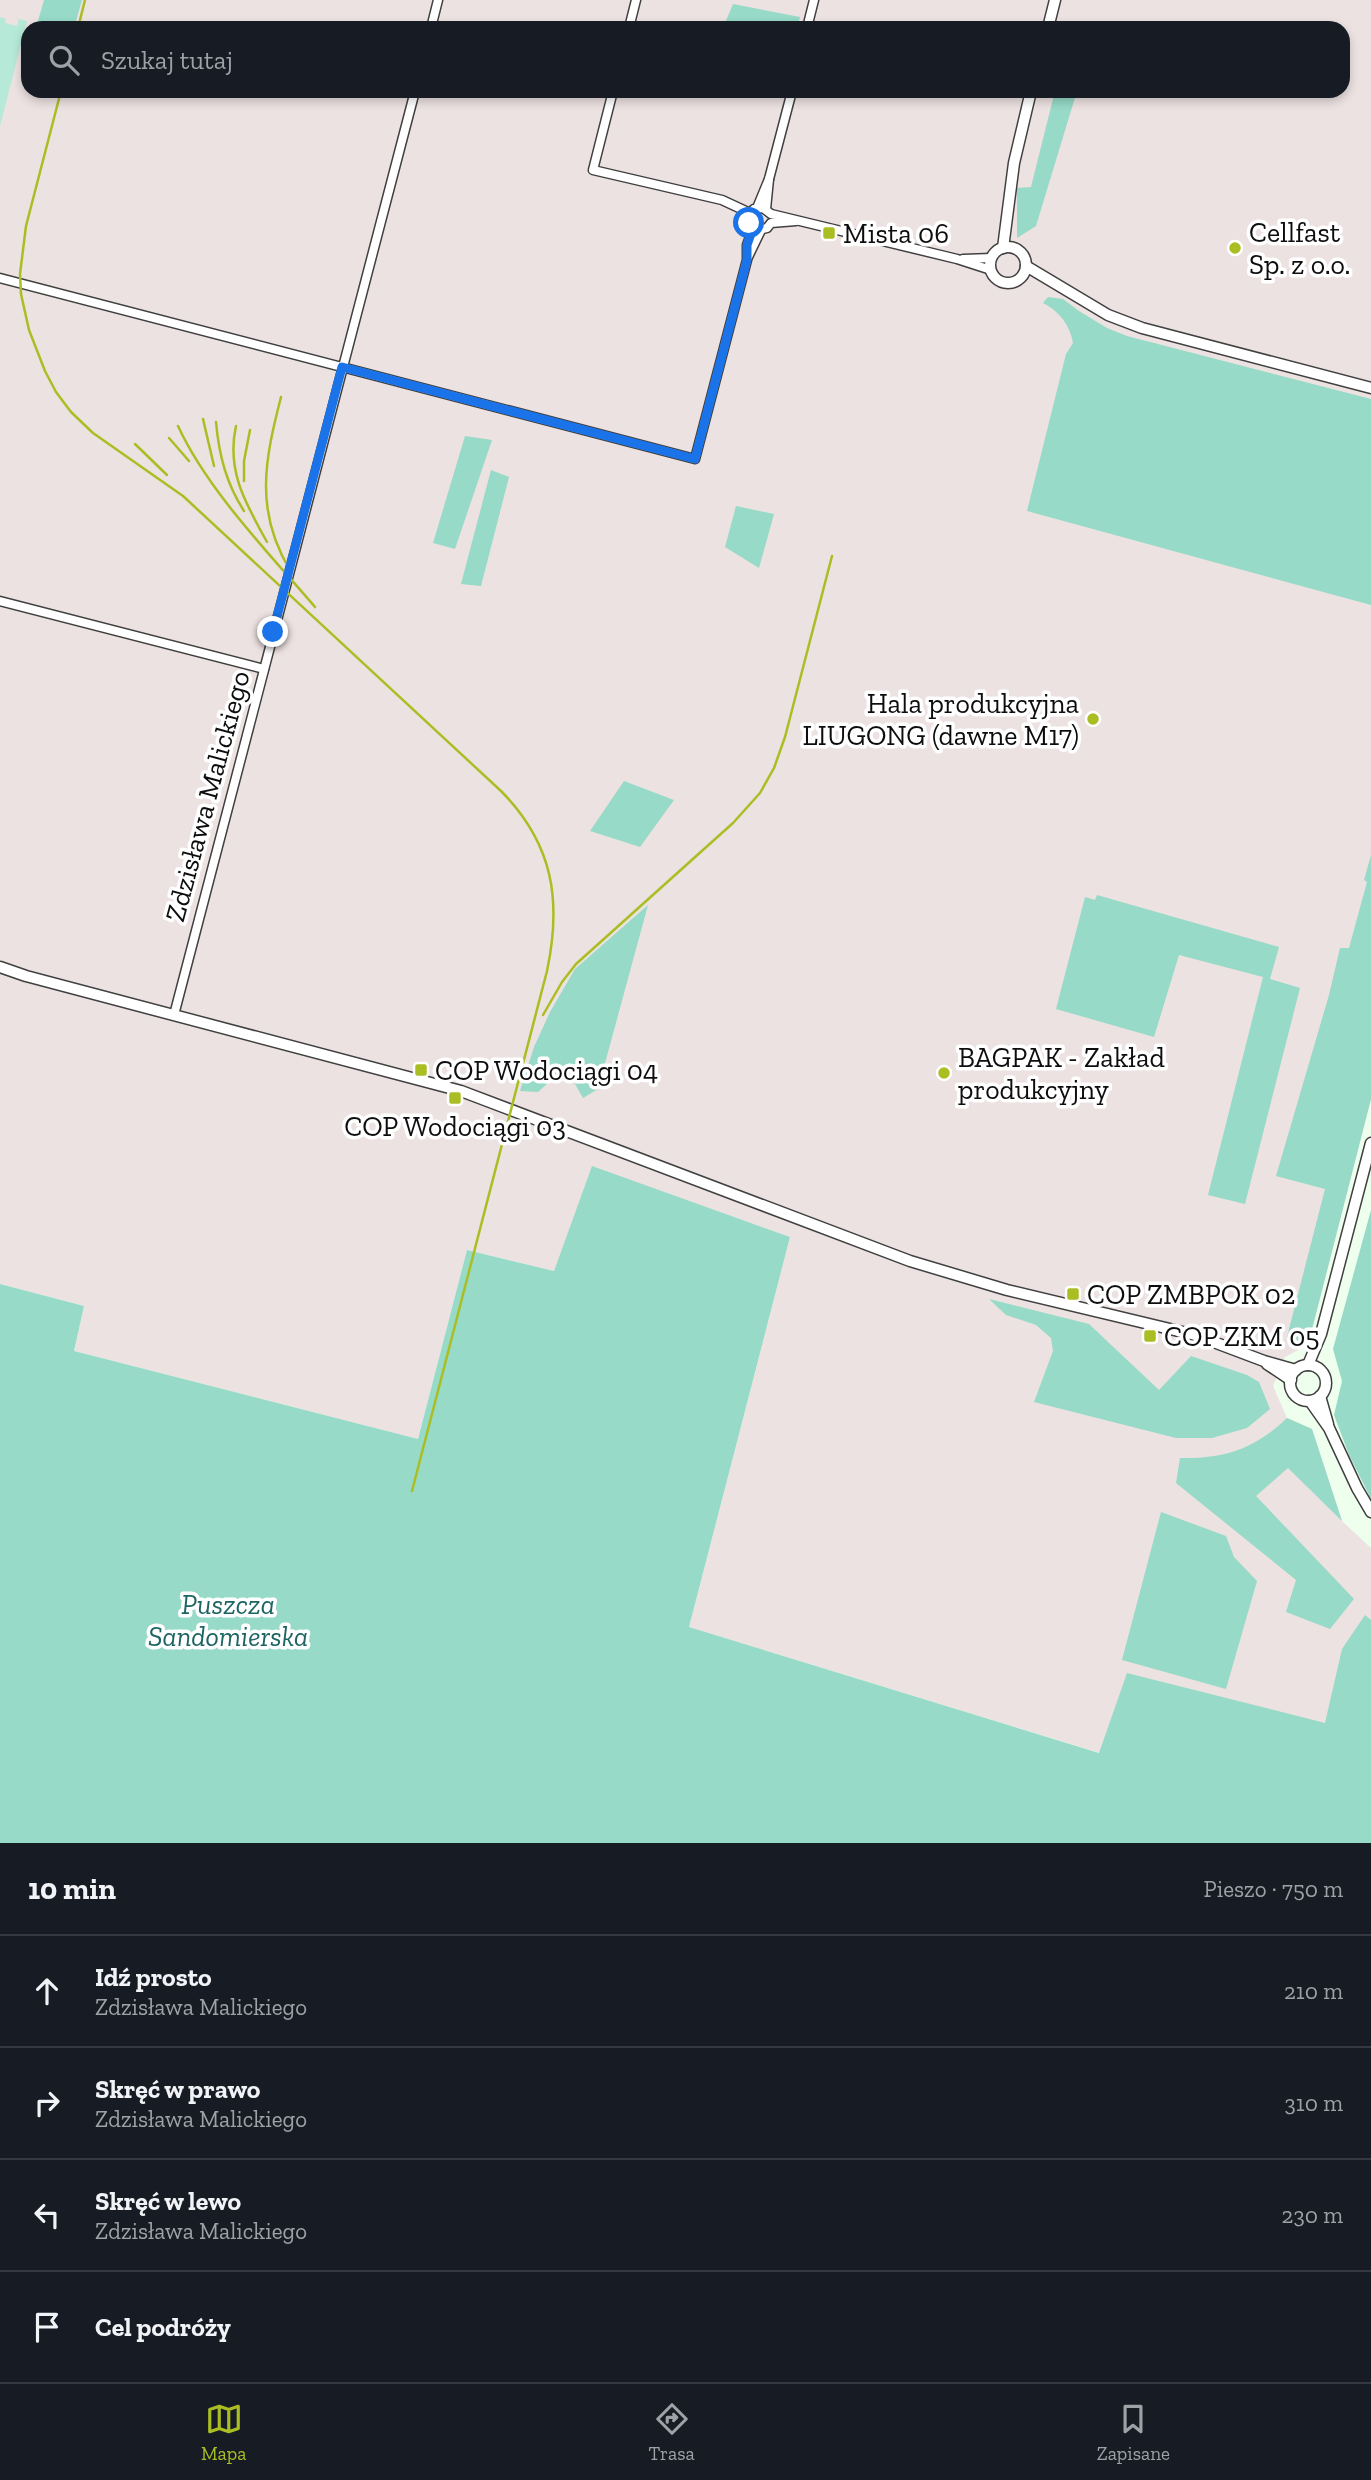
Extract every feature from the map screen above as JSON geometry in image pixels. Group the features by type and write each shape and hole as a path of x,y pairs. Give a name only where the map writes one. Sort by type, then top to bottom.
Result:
{"street":[{"path":"433,21 438,0"},
{"path":"631,21 636,0"},
{"path":"809,21 814,0"},
{"path":"1050,21 1055,0"},
{"name":"Zdzisława Malickiego","path":"174,1015 413,98"},
{"path":"611,98 593,170 722,200 763,214 796,220 894,249 957,259 991,270 1001,281 1013,282 1020,278 1026,266 1023,255 1009,248"},
{"path":"0,278 695,459 747,260 763,214 763,189 769,179 790,98"},
{"path":"1009,248 1016,151 1029,98"},
{"path":"757,229 749,223 763,214"},
{"path":"957,259 992,258 1009,248"},
{"path":"991,270 992,258"},
{"path":"1026,266 1108,315 1142,328 1371,388"},
{"path":"1020,278 1057,286"},
{"path":"0,601 264,669"},
{"path":"0,967 464,1092 910,1261 1007,1290 1195,1335 1296,1370 1312,1366 1322,1370 1326,1381 1326,1386 1315,1398"},
{"path":"1312,1366 1371,1143"},
{"path":"1264,1361 1291,1380 1296,1395 1315,1398"},
{"path":"1291,1380 1296,1370"},
{"path":"1315,1398 1371,1512"}],"shaded area":[{"path":"0,0 1371,0 1371,1099 1308,1345 1285,1357 1273,1386 1287,1418 1312,1429 1342,1521 1371,1548 1371,1755 1100,1753 689,1627 790,1237 592,1167 554,1271 467,1250 418,1439 74,1351 84,1306 0,1284"},
{"path":"0,17 6,19 5,23 17,26 19,20 15,18 27,21 21,21 21,44 0,126"}],"green space":[{"path":"44,0 82,0 76,21 38,21"},
{"path":"733,4 800,17 799,21 726,21"},
{"path":"1053,98 1075,98 1036,226 1017,238 1017,188 1031,187"},
{"path":"1048,297 1063,299 1107,328 1127,336 1371,399 1371,605 1027,511 1066,354 1073,343 1063,319 1043,303"},
{"path":"465,436 492,440 455,549 433,543"},
{"path":"491,470 509,477 481,586 461,584"},
{"path":"736,506 774,514 759,568 725,547"},
{"path":"624,781 674,800 640,847 590,831"},
{"path":"1371,855 1371,1099 1308,1345 1287,1337 1325,1189 1276,1176 1329,995 1340,948 1349,948 1367,882 1364,880"},
{"path":"1097,895 1279,947 1270,979 1300,988 1245,1204 1208,1195 1263,977 1179,955 1154,1037 1056,1009 1085,897 1095,900"},
{"path":"648,905 598,1089 583,1098 562,1070 538,1092 520,1091 534,1047 550,1012 575,969"},
{"name":"Puszcza Sandomierska","path":"592,1166 790,1237 689,1627 1099,1753 1127,1673 1325,1723 1342,1649 1365,1615 1371,1620 1371,1843 0,1843 0,1284 84,1306 74,1351 418,1439 467,1250 554,1271"},
{"path":"1371,1210 1371,1499 1349,1455 1334,1415 1342,1381 1333,1349"},
{"path":"989,1299 1089,1324 1159,1390 1191,1356 1247,1375 1259,1382 1270,1409 1247,1428 1212,1438 1176,1438 1034,1402 1053,1351 1051,1338 1036,1325 1006,1315"},
{"path":"1287,1418 1312,1429 1342,1521 1288,1468 1256,1496 1354,1599 1330,1629 1286,1612 1296,1580 1176,1483 1180,1458 1211,1457 1238,1450 1251,1445"},
{"path":"1161,1512 1226,1536 1234,1557 1257,1581 1226,1689 1122,1660"}],"railway":[{"path":"80,21 85,0"},
{"path":"59,98 26,226 20,274 21,294 29,330 56,392 71,412 93,433 183,496 501,791 519,811 532,832 549,874 553,920 547,971 412,1491"},
{"path":"281,397 267,463 267,506 271,527 290,570"},
{"path":"203,419 214,466"},
{"path":"216,422 224,468 244,511"},
{"path":"178,426 222,498 315,607"},
{"path":"236,426 234,458 240,487 267,542"},
{"path":"244,481 244,461 250,430"},
{"path":"169,438 189,461"},
{"path":"135,444 167,475"},
{"path":"543,1015 576,964 733,823 760,793 774,768 785,737 832,556"}],"place":[{"name":"Mista 06","path":"829,233"},
{"name":"Cellfast Sp. z o.o.","path":"1235,248"},
{"name":"Hala produkcyjna LIUGONG (dawne M17)","path":"1093,719"},
{"name":"COP Wodociągi 04","path":"421,1070"},
{"name":"BAGPAK - Zakład produkcyjny","path":"944,1073"},
{"name":"COP Wodociągi 03","path":"455,1098"},
{"name":"COP ZMBPOK 02","path":"1073,1294"},
{"name":"COP ZKM 05","path":"1150,1336"}],"route":[{"path":"273,632 342,367 695,459 747,260 747,245 753,228 749,223"}]}
